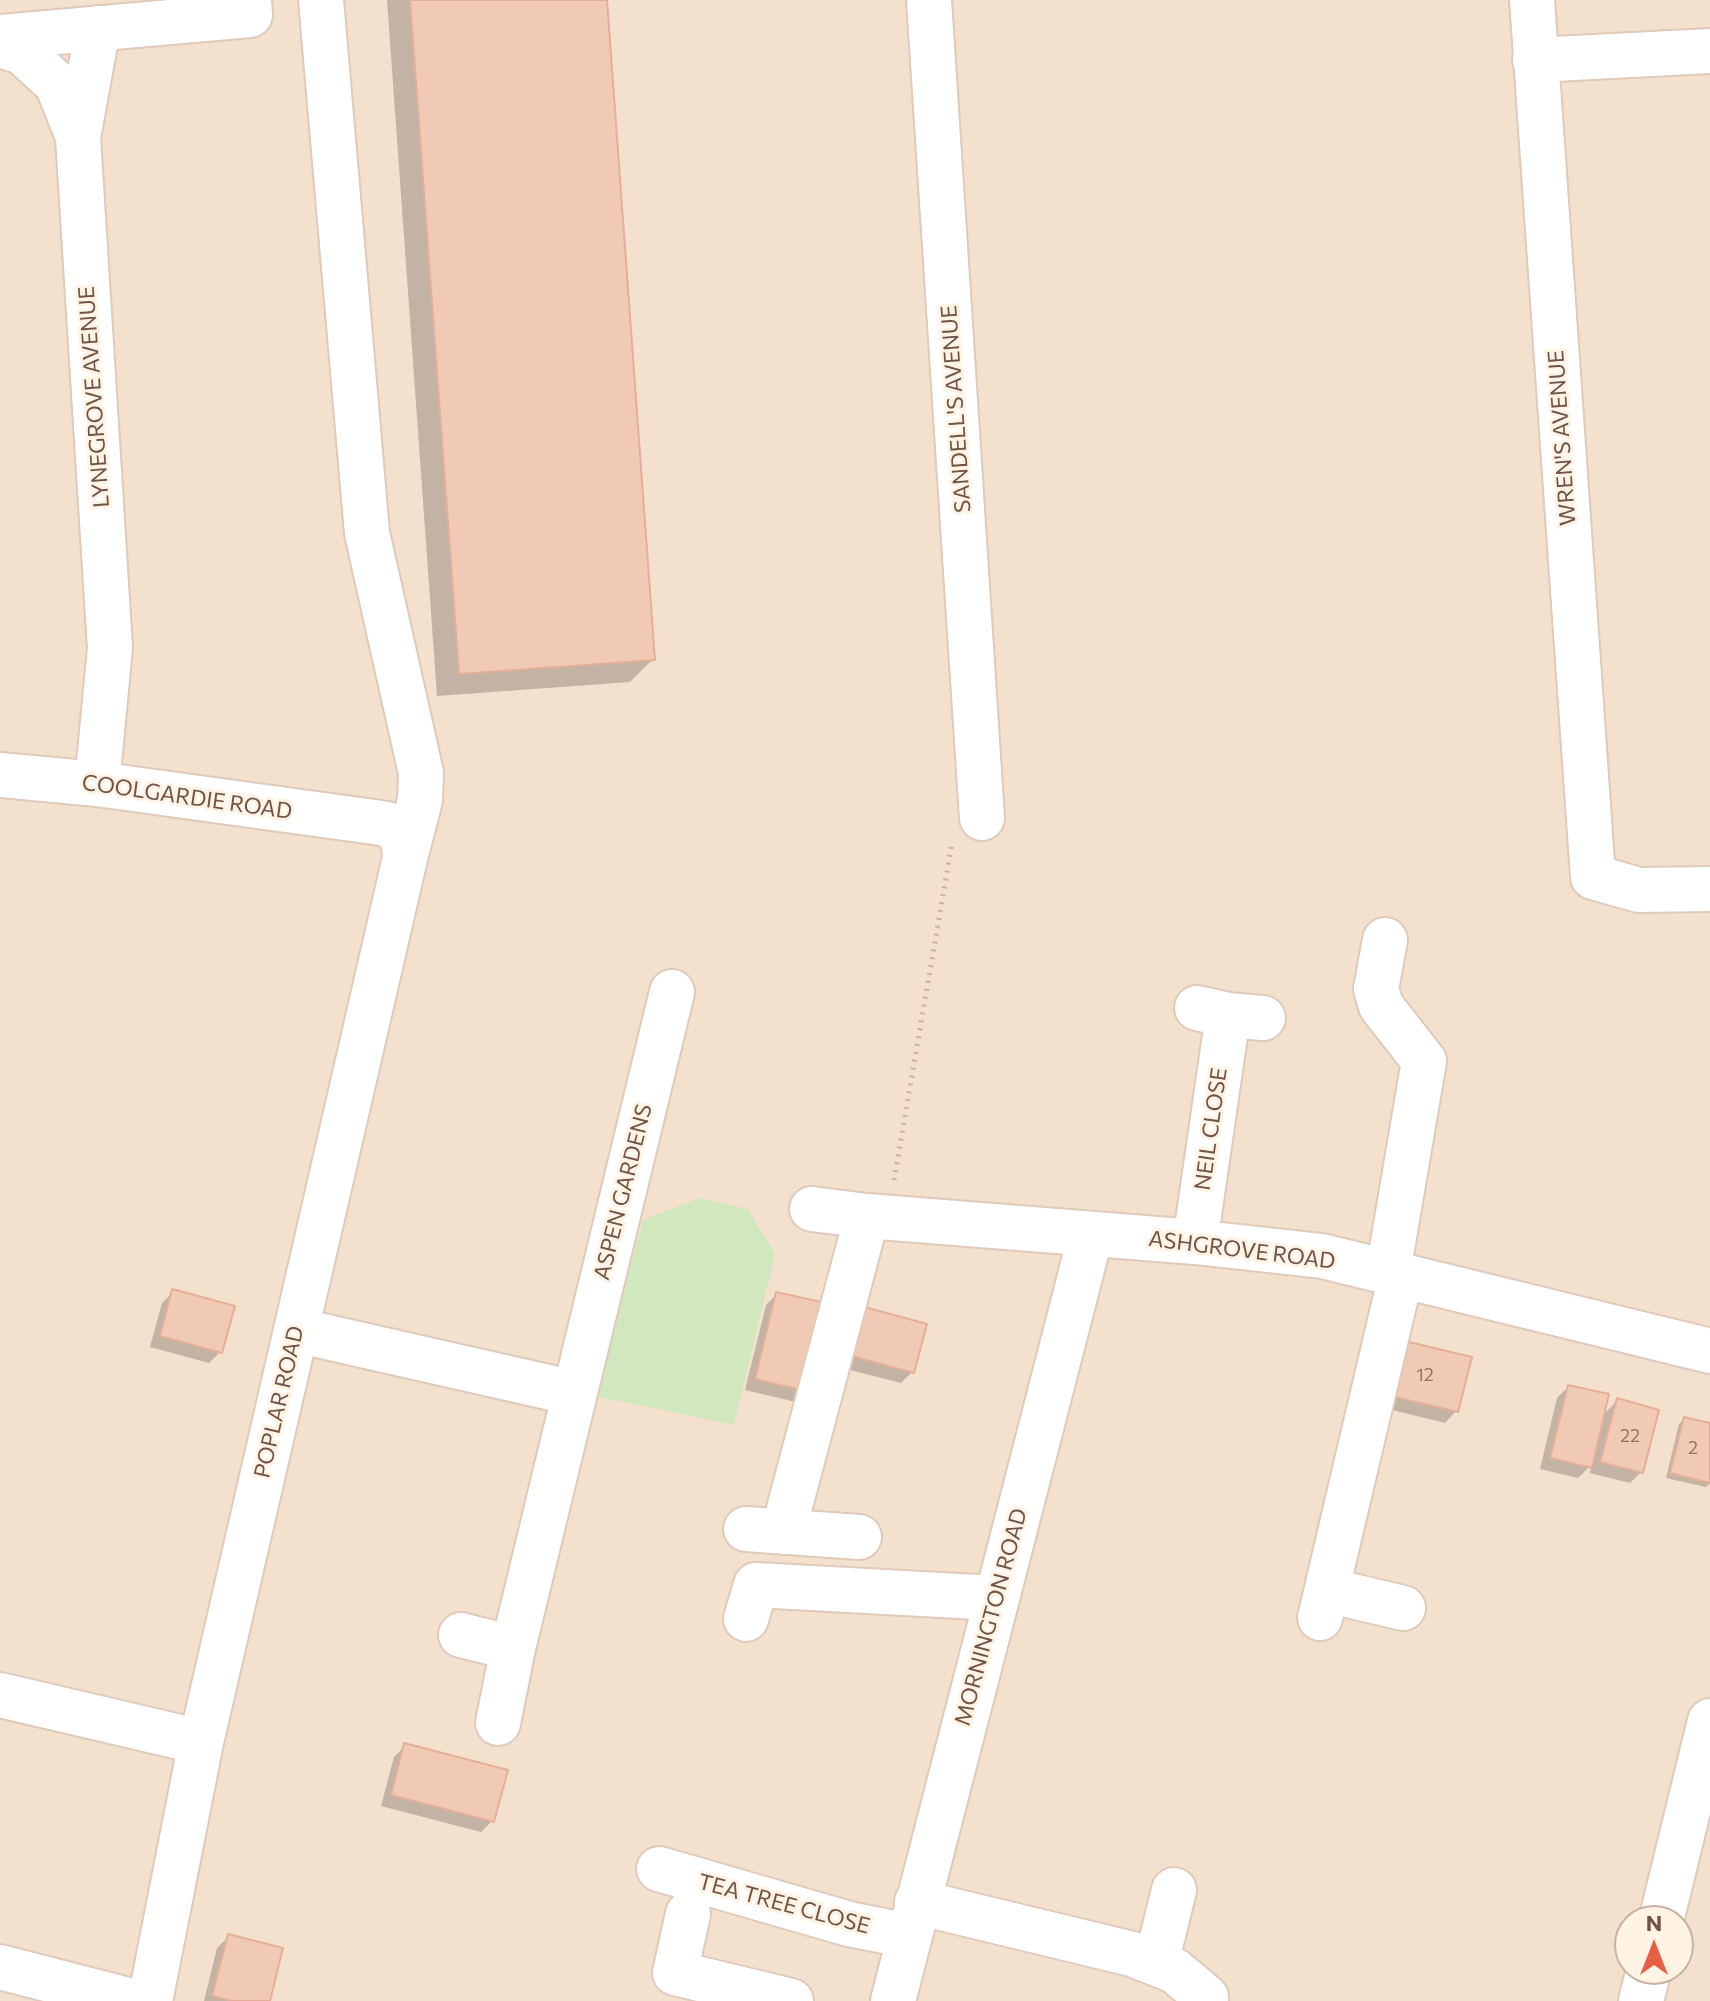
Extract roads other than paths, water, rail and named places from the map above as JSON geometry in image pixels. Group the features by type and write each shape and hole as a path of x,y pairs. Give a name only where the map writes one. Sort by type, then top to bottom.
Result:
{"street":[{"path":"0,37 250,15 249,0"},
{"name":"POPLAR ROAD","path":"150,2001 201,1742 420,800 421,773 367,533 321,0"},
{"name":"SANDELL'S AVENUE","path":"929,0 982,818"},
{"name":"WREN'S AVENUE","path":"1532,0 1593,877 1639,890 1710,889"},
{"path":"78,137 98,28"},
{"name":"LYNEGROVE AVENUE","path":"0,45 22,52 57,84 78,137 110,648 97,784"},
{"path":"1535,60 1710,51"},
{"name":"COOLGARDIE ROAD","path":"0,775 97,784 387,824 400,833 405,858"},
{"path":"1385,940 1376,989 1381,1006 1424,1061 1395,1274 1324,1604 1403,1608"},
{"name":"ASPEN GARDENS","path":"498,1723 513,1648 672,992"},
{"name":"NEIL CLOSE","path":"1195,1242 1229,1014"},
{"name":"ASHGROVE ROAD","path":"812,1209 1322,1256 1710,1351"},
{"path":"859,1537 764,1530 878,1216"},
{"name":"MORNINGTON ROAD","path":"893,2001 1091,1234"},
{"path":"296,1330 574,1393"},
{"path":"746,1619 756,1585 996,1598"},
{"path":"461,1635 513,1648"},
{"path":"0,1695 201,1742"},
{"path":"1665,1905 1710,1721"},
{"name":"TEA TREE CLOSE","path":"659,1869 849,1924 913,1919 1132,1954 1175,1971 1206,1997 1206,2001"},
{"path":"1156,1963 1174,1890"},
{"path":"688,1914 675,1973 791,2001"},
{"path":"0,1967 132,2001"}]}
